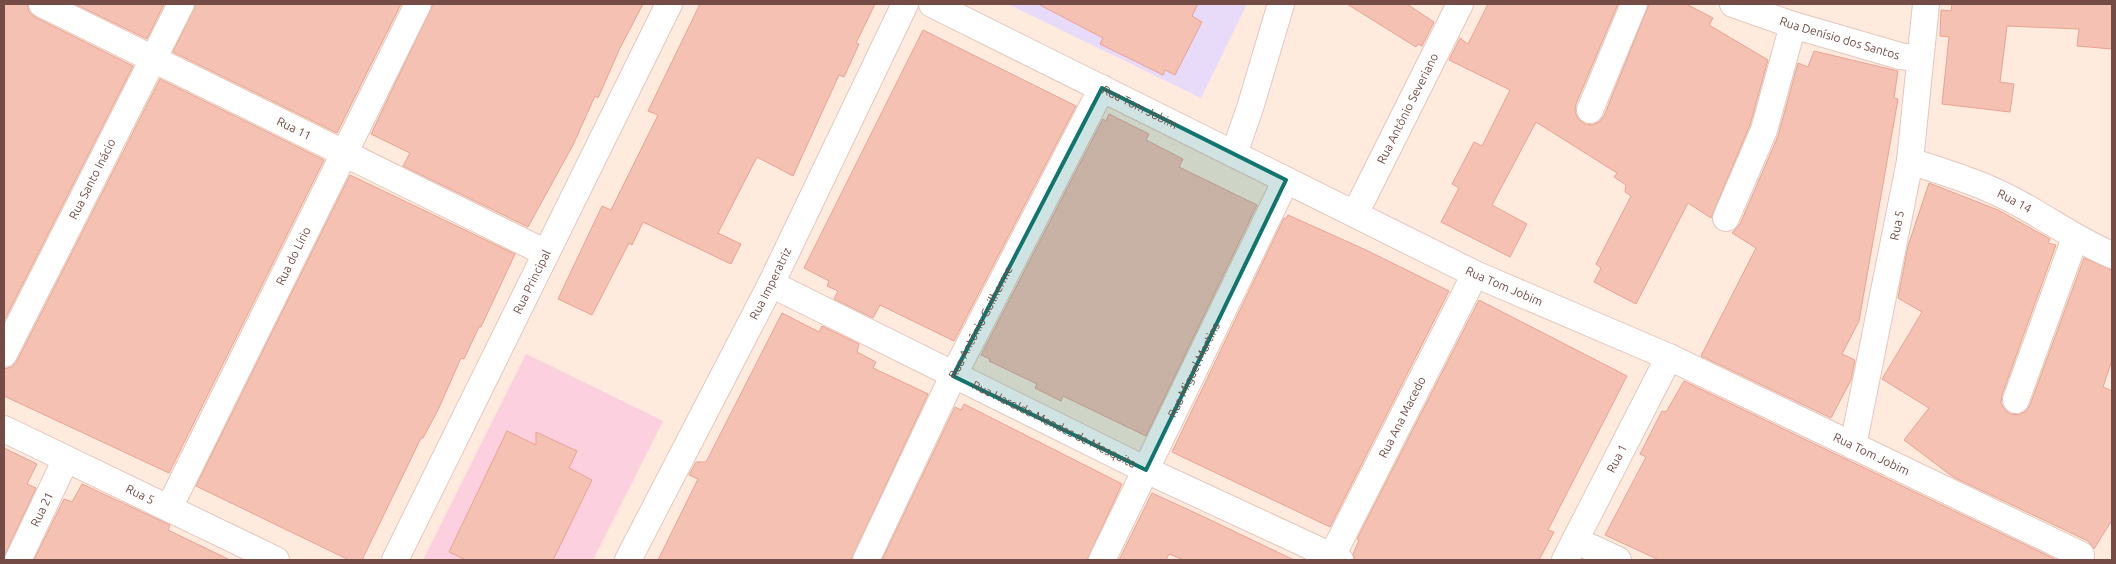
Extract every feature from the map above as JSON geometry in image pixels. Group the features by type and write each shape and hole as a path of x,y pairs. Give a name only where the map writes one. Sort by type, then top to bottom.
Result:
{"street":[{"name":"Rua 11","path":"42,4 546,253"},
{"name":"Rua Santo Inácio","path":"4,354 181,4"},
{"name":"Rua do Lírio","path":"169,508 418,4"},
{"name":"Rua Principal","path":"395,560 669,4"},
{"name":"Rua Imperatriz","path":"628,560 771,284 905,4"},
{"name":"Rua Tom Jobim","path":"932,4 1475,274 1669,357 2081,555"},
{"path":"1234,154 1250,108 1281,4"},
{"name":"Rua Antônio Severiano","path":"1355,214 1460,4"},
{"path":"1590,110 1634,4"},
{"name":"Rua Denísio dos Santos","path":"1733,4 1793,25 1900,56 1920,59"},
{"name":"Rua 5","path":"1853,446 1910,161 1926,4"},
{"path":"1726,218 1764,130 1793,25"},
{"name":"Rua Antônio Guilherme","path":"866,560 953,376 1102,88"},
{"name":"Rua 14","path":"1910,161 1986,188 2017,202 2075,238 2112,255"},
{"name":"Rua Miguel Martins","path":"1102,560 1286,180"},
{"path":"2016,400 2075,238"},
{"name":"Rua Ana Macedo","path":"1334,559 1475,274"},
{"name":"Rua Haroldo Mendes de Mesquita","path":"771,284 953,376 1334,559"},
{"name":"Rua 1","path":"1570,550 1669,357"},
{"name":"Rua 5","path":"4,429 276,560"},
{"name":"Rua 21","path":"18,560 66,459"},
{"path":"1570,550 1618,560"}],"highlighted area":[{"path":"1102,88 1286,180 1146,470 953,376"}],"shaded area":[{"path":"1008,4 1247,4 1201,98"},
{"path":"526,354 663,421 593,560 423,560"}],"building":[{"path":"4,4 27,4 29,12 35,17 133,66 4,321"},
{"path":"75,4 164,4 147,39"},
{"path":"196,4 401,4 337,133 173,52"},
{"path":"433,4 643,4 620,48 598,98 595,96 573,145 528,227 403,166 410,153 371,134"},
{"path":"700,4 875,4 856,43 859,44 844,77 839,75 793,176 757,157 718,233 741,244 731,264 643,222 632,245 629,243 592,315 558,299 602,206 611,210 658,115 648,111"},
{"path":"1038,4 1198,4 1192,16 1202,22 1175,75 1165,70 1163,75 1100,44 1103,38"},
{"path":"1347,4 1407,4 1434,22 1422,46 1418,44 1416,47"},
{"path":"1488,4 1618,4 1576,104 1575,111 1578,119 1585,124 1592,125 1599,122 1604,116 1649,4 1686,4 1713,18 1709,25 1768,60 1750,125 1711,218 1688,203 1636,304 1594,282 1601,268 1596,264 1631,196 1625,192 1626,185 1614,177 1617,173 1536,122 1492,205 1527,224 1510,257 1441,222 1459,188 1452,184 1474,142 1482,146 1510,90 1449,60 1460,38 1468,44"},
{"path":"1952,4 2112,4 2112,49 2077,46 2079,29 2007,26 2000,82 2014,84 2010,112 1942,104 1949,37 1940,36 1941,10 1951,11"},
{"path":"923,30 1076,106 954,341 880,305 873,318 834,299 838,291 827,286 829,281 804,268"},
{"path":"1814,51 1898,71 1894,98 1898,99 1859,321 1842,354 1855,360 1851,380 1831,418 1701,356 1756,248 1732,233 1740,224 1778,136 1798,63 1808,67"},
{"path":"160,79 324,160 169,473 4,396 4,369 12,367 17,361"},
{"path":"1109,114 1149,134 1146,140 1183,159 1179,167 1257,205 1146,436 1063,396 1061,401 1035,388 1037,384 989,361 990,359 981,355 1103,119 1106,121"},
{"path":"350,175 515,254 481,327 479,327 464,359 461,358 438,410 423,438 421,438 362,560 349,560 196,486"},
{"path":"1929,183 1998,210 2050,239 2048,243 2056,245 2002,395 2001,403 2010,414 2019,415 2026,411 2030,405 2084,258 2112,270 2112,360 2103,387 2112,391 2112,520 2094,549 2088,541 1953,477 1904,440 1929,408 1882,379 1922,312 1898,298 1908,246"},
{"path":"1288,215 1366,250 1449,291 1330,527 1172,452 1284,218 1286,219"},
{"path":"1479,300 1627,376 1548,530 1554,532 1539,560 1355,560 1353,554 1359,540 1357,539"},
{"path":"782,313 819,332 822,326 859,344 857,352 876,362 873,368 928,394 851,560 658,560 698,479 689,475 696,462 706,462"},
{"path":"1684,381 2057,560 1659,560 1605,535 1646,457 1640,454 1662,411 1666,412"},
{"path":"964,404 1122,484 1087,560 882,560 955,407 961,410"},
{"path":"507,431 536,445 536,432 577,451 569,468 592,480 553,560 466,560 449,552"},
{"path":"4,448 37,464 27,484 36,488 4,557"},
{"path":"82,484 170,525 168,530 230,560 34,560 64,499 72,502"},
{"path":"1152,493 1294,560 1184,560 1169,554 1166,560 1119,560"}]}
